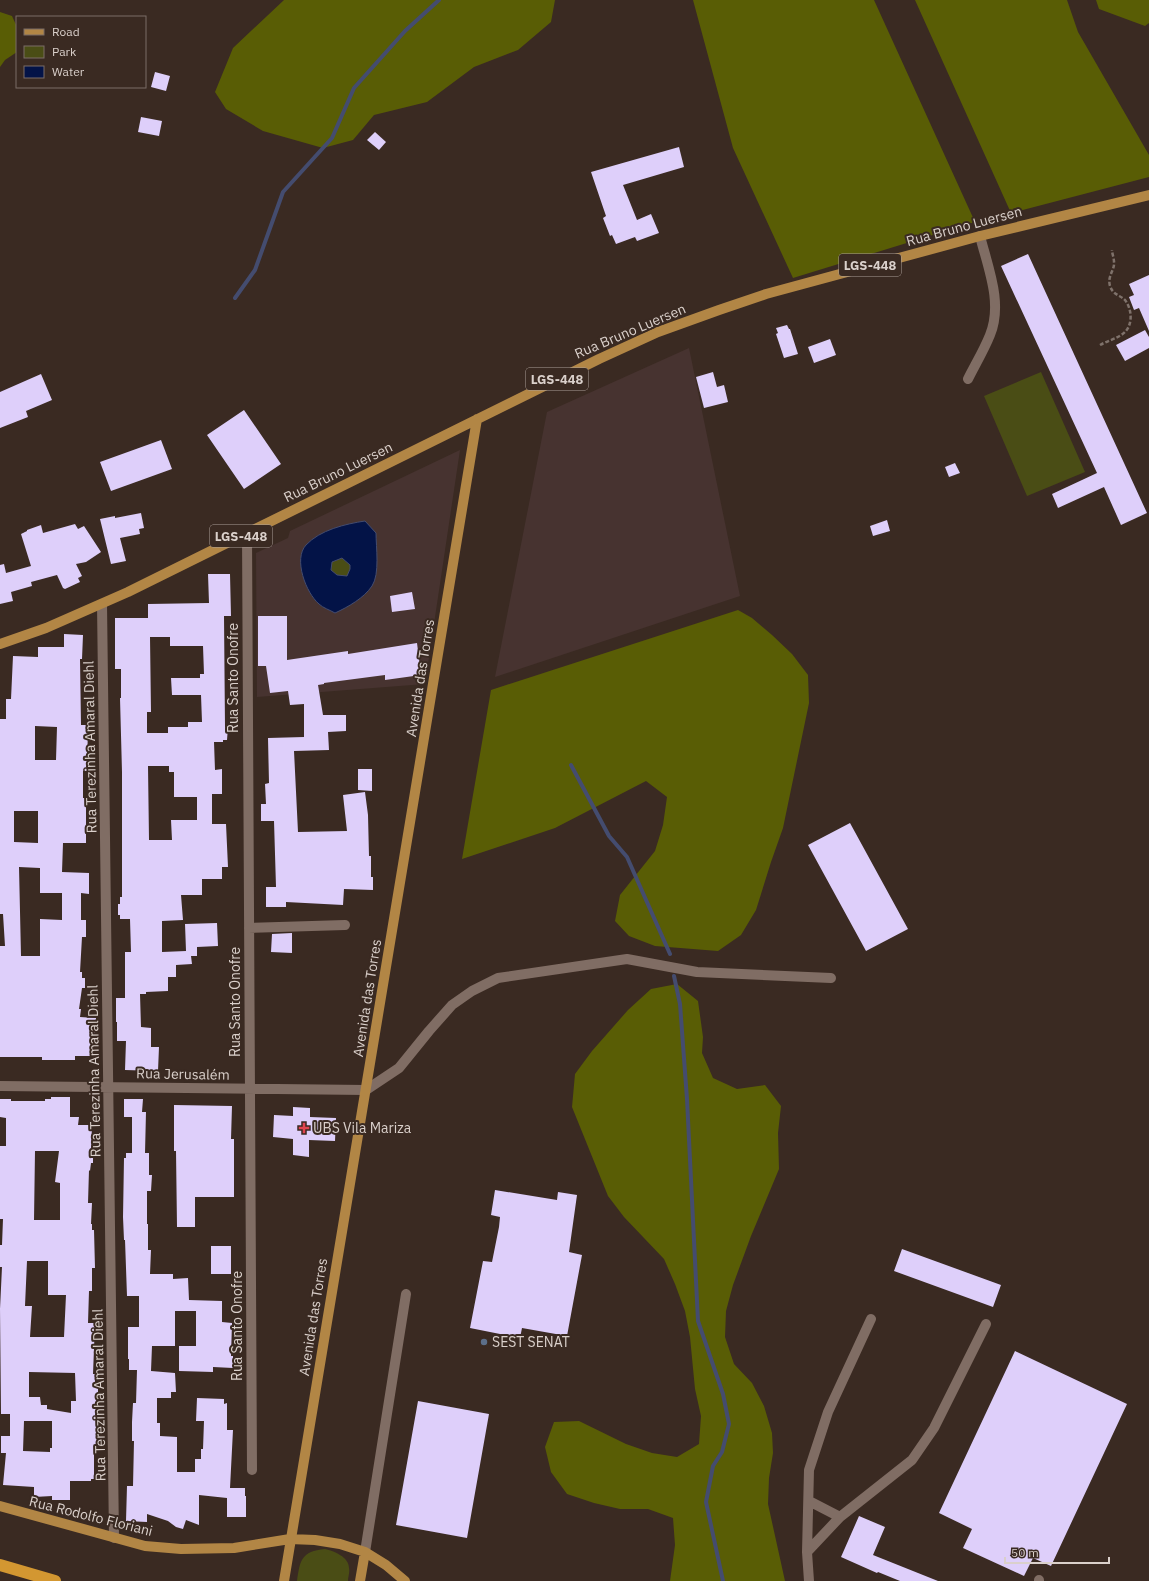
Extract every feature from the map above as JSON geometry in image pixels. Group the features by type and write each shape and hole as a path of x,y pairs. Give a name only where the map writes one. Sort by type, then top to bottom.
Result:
{"highway":[{"path":"0,1565 55,1581"}],"main road":[{"name":"Rua Bruno Luersen","path":"0,644 46,628 102,604 477,419 658,332 718,310 843,272 980,236 1149,195"},
{"name":"Avenida das Torres","path":"284,1581 477,419"},
{"name":"Rua Rodolfo Floriani","path":"0,1506 145,1546 181,1549 234,1548 290,1539 315,1540 340,1544 365,1552 386,1565 405,1581"},
{"path":"360,1581 365,1552"}],"street":[{"path":"968,379 990,335 995,315 995,295 980,236"},
{"name":"Rua Santo Onofre","path":"247,533 252,1470"},
{"name":"Rua Terezinha Amaral Diehl","path":"102,604 114,1538"},
{"path":"249,928 345,925"},
{"path":"366,1090 398,1068 452,1005 472,991 498,978 627,959 697,972 830,978"},
{"name":"Rua Jerusalém","path":"0,1086 366,1090"},
{"path":"365,1552 406,1294"},
{"path":"809,1581 807,1552 809,1470 828,1412 871,1319"},
{"path":"807,1552 840,1517 912,1460 934,1428 986,1324"},
{"path":"809,1501 840,1517"}],"path":[{"path":"1100,345 1124,333 1128,328 1131,317 1128,304 1124,299 1115,294 1110,284 1109,278 1115,263 1112,250"}],"shaded area":[{"path":"284,0 555,0 551,22 518,50 474,67 427,102 374,115 353,140 323,148 263,131 226,109 215,92 233,48"},
{"path":"693,0 874,0 975,222 793,278 733,148"},
{"path":"915,0 1067,0 1078,32 1149,155 1149,177 1011,213"},
{"path":"1096,0 1149,0 1149,23 1145,26 1099,9"},
{"path":"0,12 12,16 16,25 16,53 5,60 0,67"},
{"path":"689,348 740,596 495,677 547,412"},
{"path":"460,450 425,684 257,697 256,553 288,538 290,531"},
{"path":"738,610 752,618 792,654 808,675 809,703 783,828 756,910 741,935 718,951 655,946 629,936 615,921 620,895 655,851 663,825 667,797 646,781 555,828 462,859 491,690"},
{"path":"677,984 698,1001 703,1037 702,1053 713,1078 737,1089 765,1085 781,1106 778,1133 779,1169 751,1236 733,1285 726,1311 725,1337 734,1364 752,1383 764,1406 772,1433 773,1453 769,1478 768,1504 785,1581 670,1581 675,1545 673,1518 648,1509 620,1509 594,1503 567,1494 551,1472 545,1447 554,1422 579,1421 626,1444 652,1453 677,1457 699,1444 701,1416 695,1389 690,1337 685,1311 675,1284 664,1259 624,1217 608,1196 572,1107 575,1074 592,1051 628,1010 651,989"}],"green space":[{"path":"1041,372 1085,472 1027,496 984,396"},
{"path":"342,558 350,565 347,577 337,575 331,570 332,562"},
{"path":"325,1549 337,1553 347,1561 349,1570 348,1581 297,1581 299,1568 303,1558 311,1552"}],"water":[{"path":"365,521 376,533 376,575 372,586 365,594 350,605 335,613 321,605 314,599 310,592 301,567 302,551 306,545 318,535 333,528","holes":["342,558 350,565 347,576 337,575 331,570 332,562"]}],"building":[{"path":"155,72 170,76 166,91 151,87"},
{"path":"141,117 162,121 159,136 138,132"},
{"path":"375,132 386,142 379,150 367,140"},
{"path":"679,147 684,167 623,185 637,220 651,214 659,233 637,241 635,237 616,244 612,235 610,236 603,218 606,216 591,172"},
{"path":"1028,254 1147,513 1121,525 1104,487 1058,508 1052,494 1097,473 1001,266"},
{"path":"1149,275 1149,331 1139,308 1134,310 1129,297 1134,295 1129,284"},
{"path":"787,325 790,329 798,354 784,358 776,334 778,333 776,328"},
{"path":"1145,330 1149,337 1149,348 1125,361 1116,345"},
{"path":"830,339 836,355 814,363 808,347"},
{"path":"713,372 717,387 724,385 728,402 704,408 696,377"},
{"path":"41,374 52,400 26,411 28,417 0,428 0,392"},
{"path":"244,410 281,464 244,489 207,435"},
{"path":"161,440 172,469 111,491 100,462"},
{"path":"955,463 960,473 949,477 945,467"},
{"path":"141,513 144,528 139,529 140,534 120,538 126,561 111,564 100,519"},
{"path":"887,520 890,531 873,536 870,526"},
{"path":"75,524 78,529 84,526 101,552 86,562 76,564 82,576 78,578 80,582 65,589 63,588 57,575 31,582 32,586 11,592 13,601 0,604 0,565 4,564 6,573 31,566 21,534 41,525 43,533"},
{"path":"208,574 230,574 231,616 224,616 225,727 228,727 227,740 223,740 223,742 214,742 215,770 222,769 222,794 212,794 212,824 226,824 228,867 222,867 222,879 202,879 202,895 181,895 183,920 162,921 162,952 186,951 185,924 217,923 218,946 197,947 197,956 191,956 192,964 176,965 176,977 168,977 168,991 146,992 146,994 140,994 141,1027 151,1028 151,1047 159,1047 158,1071 125,1070 126,1041 117,1041 116,998 125,998 125,952 131,952 130,919 120,919 120,915 118,915 118,904 120,904 120,897 122,897 121,669 115,669 115,618 148,618 148,604 209,603","holes":["150,637 170,637 170,646 203,646 204,674 200,674 200,678 171,678 172,695 201,695 202,722 188,722 188,727 168,727 168,733 147,733 147,712 151,712","148,766 169,766 169,772 174,772 174,797 197,797 197,820 171,820 172,840 149,840"]},
{"path":"412,592 415,609 392,612 390,596"},
{"path":"258,616 287,616 287,660 348,651 348,654 417,643 421,675 385,680 385,675 318,685 323,715 346,715 346,731 328,732 329,750 294,751 298,832 347,831 343,795 365,792 368,815 369,856 371,856 371,877 373,877 373,890 344,889 343,905 286,902 286,907 266,907 266,887 276,887 274,821 261,821 261,804 266,804 265,784 269,783 268,738 304,737 304,704 290,705 288,691 270,693 266,666 258,666"},
{"path":"64,634 83,635 82,659 80,659 81,725 88,725 87,771 83,771 83,798 86,798 86,843 63,843 62,872 89,873 89,894 81,893 81,920 86,920 86,937 82,937 80,972 82,972 82,978 85,978 85,988 82,988 79,1009 81,1009 80,1017 96,1018 95,1041 91,1041 91,1056 75,1056 75,1060 42,1060 42,1057 0,1057 0,946 5,946 3,914 0,914 0,719 6,719 6,699 11,699 13,656 38,657 38,647 64,647","holes":["35,726 57,727 56,760 35,760","14,811 38,811 38,843 14,842","19,867 40,868 40,893 62,893 62,920 40,919 40,956 21,956"]},
{"path":"358,769 372,769 372,791 358,790"},
{"path":"850,823 908,929 866,951 808,845"},
{"path":"292,933 292,953 271,952 272,934"},
{"path":"51,1097 70,1097 70,1117 79,1117 78,1125 92,1125 91,1152 93,1152 93,1163 91,1163 90,1171 89,1170 88,1203 92,1203 91,1224 92,1230 94,1230 95,1268 92,1268 92,1291 89,1291 88,1323 95,1323 93,1374 95,1374 95,1388 98,1388 98,1445 94,1445 94,1479 91,1479 91,1481 70,1481 70,1500 52,1500 52,1496 34,1497 34,1487 3,1485 6,1453 1,1453 1,1436 10,1436 10,1414 1,1414 0,1309 2,1267 0,1267 0,1245 2,1245 3,1219 0,1219 0,1146 6,1146 6,1118 0,1117 0,1099 11,1099 11,1101 45,1101 45,1099 51,1099","holes":["35,1151 59,1151 55,1182 60,1183 60,1220 34,1220","27,1261 48,1261 48,1295 66,1295 64,1337 30,1337 32,1306 25,1306","29,1372 75,1373 76,1401 71,1401 71,1413 47,1409 47,1405 41,1405 40,1397 29,1397","24,1421 52,1421 52,1448 50,1448 50,1452 23,1451"]},
{"path":"124,1099 143,1099 142,1112 146,1112 145,1153 149,1153 149,1175 152,1175 151,1191 147,1191 148,1250 151,1250 150,1274 173,1274 173,1279 188,1278 189,1300 222,1301 222,1322 232,1323 231,1356 233,1356 233,1368 213,1367 213,1372 179,1371 179,1346 196,1346 196,1311 175,1311 175,1346 152,1346 151,1371 175,1373 176,1392 171,1392 171,1398 157,1398 157,1423 160,1423 160,1436 177,1437 177,1472 195,1472 195,1459 201,1459 201,1449 203,1449 204,1421 196,1421 197,1398 224,1399 224,1404 227,1403 227,1430 233,1430 230,1488 245,1488 246,1517 227,1517 227,1498 199,1495 199,1525 186,1520 183,1529 176,1527 168,1521 147,1514 147,1522 126,1521 127,1486 133,1486 134,1441 132,1441 132,1422 133,1403 136,1403 137,1370 129,1370 128,1327 139,1327 139,1296 127,1296 123,1217 124,1158 126,1158 126,1153 132,1153 132,1117 124,1117"},
{"path":"174,1105 232,1106 231,1139 234,1139 234,1197 195,1197 195,1227 177,1227"},
{"name":"UBS Vila Mariza","path":"293,1107 310,1108 310,1117 336,1118 335,1141 309,1140 309,1157 293,1155 293,1139 273,1137 274,1115 293,1116"},
{"path":"495,1190 557,1200 558,1192 577,1195 569,1252 582,1255 567,1336 522,1328 520,1338 470,1328 483,1261 492,1262 499,1227 500,1217 491,1215"},
{"path":"211,1246 231,1246 231,1274 211,1274"},
{"path":"902,1249 1001,1285 993,1307 894,1271"},
{"path":"1015,1351 1127,1404 1051,1566 1033,1558 1024,1576 963,1548 972,1529 939,1513"},
{"path":"418,1401 489,1414 467,1538 396,1525"},
{"path":"859,1516 885,1527 873,1555 938,1581 900,1581 878,1572 877,1573 841,1557"}],"waterway":[{"path":"235,298 255,270 283,192 332,138 354,88 405,31 439,0"},
{"path":"571,765 609,836 627,857 670,954"},
{"path":"674,976 680,1004 687,1099 698,1321 723,1394 729,1424 722,1452 713,1466 706,1502 723,1581"}],"place":[{"name":"UBS Vila Mariza","path":"304,1128"},
{"name":"SEST SENAT","path":"484,1342"}]}
